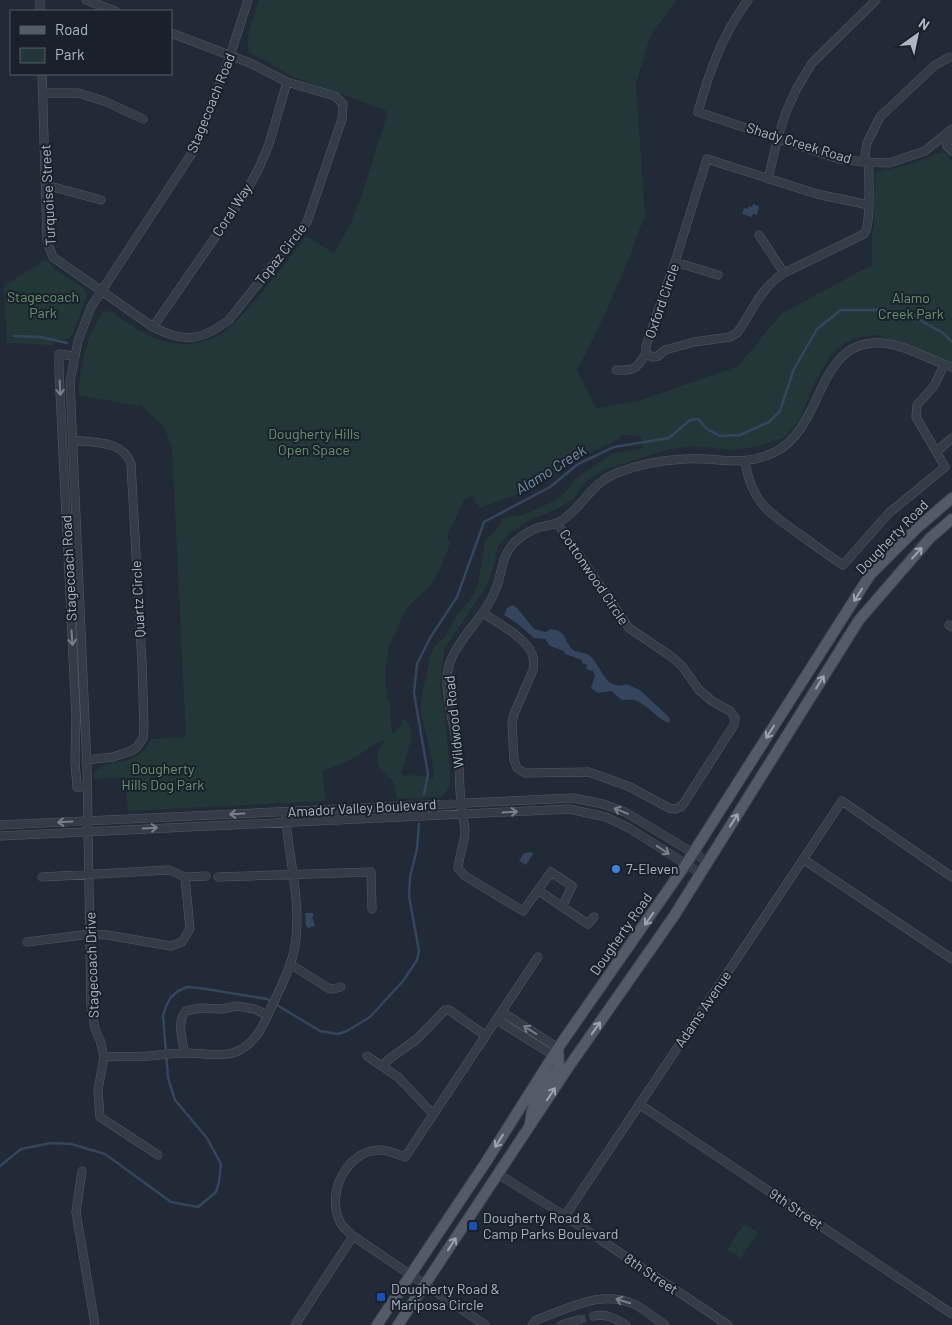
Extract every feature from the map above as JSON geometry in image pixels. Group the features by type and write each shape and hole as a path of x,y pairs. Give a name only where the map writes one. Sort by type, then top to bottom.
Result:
{"main road":[{"name":"Dougherty Road","path":"377,1325 486,1162 555,1052 686,864 870,575 916,528 952,498"},
{"name":"Dougherty Road","path":"398,1325 530,1126 674,916 859,620 930,538 952,519"},
{"path":"530,1126 535,1101 559,1066 555,1052"}],"street":[{"path":"86,0 112,10"},
{"name":"Stagecoach Road","path":"87,831 83,658 70,382 74,356 84,324 101,292 194,150 230,56 248,0"},
{"name":"Shady Creek Road","path":"748,0 735,17 719,48 698,112 778,137 839,159 867,162 889,163 925,151 948,137 952,129"},
{"path":"768,179 786,112 812,63 876,0"},
{"name":"Topaz Circle","path":"101,292 153,327 170,336 186,338 202,336 229,320 307,222 342,119 343,104 335,96 287,82 250,63 172,33"},
{"name":"Oxford Circle","path":"869,205 817,194 707,159 676,262 646,346 646,353 652,357 658,356 665,350 694,342 730,337 737,333 765,289 773,280 784,272 864,234 868,229 869,205 867,143 880,117 935,65 950,57"},
{"name":"Turquoise Street","path":"42,75 48,247 53,257 101,292"},
{"name":"Coral Way","path":"153,327 245,194 269,144 287,82"},
{"path":"43,93 78,93 104,101 143,119"},
{"path":"948,137 947,146 952,151"},
{"path":"46,185 100,200"},
{"path":"759,235 784,272"},
{"path":"676,262 718,275"},
{"name":"Wildwood Road","path":"539,891 523,911 465,876 458,868 465,830 462,814 458,751 446,678 449,663 456,650 483,614 495,591 503,558 513,545 522,536 537,528 557,523 573,512 598,483 616,473 668,460 687,458 744,462 774,452 794,437 810,416 828,373 836,360 854,349 867,344 883,343 899,347 948,366"},
{"path":"616,370 630,371 639,365 646,353"},
{"name":"Stagecoach Road","path":"74,356 59,354 76,735 74,762 77,787 87,787"},
{"path":"945,467 916,417 917,405 948,366"},
{"path":"936,452 952,438"},
{"name":"Quartz Circle","path":"72,440 112,445 126,452 131,464 142,663 144,727 141,743 131,751 113,757 86,760"},
{"path":"744,462 752,489 775,518 843,565 889,513 952,461"},
{"path":"64,466 73,465"},
{"name":"Cottonwood Circle","path":"483,614 506,628 524,643 532,654 534,662 533,670 512,722 514,760 517,768 525,773 589,772 630,787 669,808 682,806 734,725 735,718 730,711 712,701 699,690 682,666 672,657 635,634 629,628 557,523"},
{"path":"67,548 77,547"},
{"path":"73,658 83,658"},
{"name":"Amador Valley Boulevard","path":"0,825 573,798 603,804 625,812 708,862"},
{"name":"Adams Avenue","path":"565,1216 842,801 952,877"},
{"name":"Amador Valley Boulevard","path":"0,836 569,809 606,817 628,828 700,873"},
{"path":"104,1057 182,1053 224,1054 240,1050 261,1031 283,983 296,938 294,875 287,838 286,812"},
{"name":"Stagecoach Drive","path":"87,831 92,1006 94,1029 100,1040 104,1057 98,1090 100,1117 158,1156"},
{"path":"804,859 952,959"},
{"path":"42,877 169,870 185,877 206,876"},
{"path":"218,877 371,872 372,909"},
{"path":"562,907 572,886 551,872 539,891 562,907 588,924 594,917"},
{"path":"27,942 90,934 107,935 171,946 182,942 190,929 185,877"},
{"path":"486,1325 353,1236 340,1223 334,1200 342,1174 353,1160 366,1153 380,1149 405,1157 538,957"},
{"path":"290,964 328,988 341,987"},
{"path":"182,1053 181,1018 186,1011 200,1008 222,1009 237,1006 268,1014"},
{"path":"383,1066 389,1059 417,1039 445,1010 449,1010 486,1036"},
{"path":"502,1012 555,1052"},
{"path":"497,1020 555,1052"},
{"path":"367,1056 398,1077 434,1114"},
{"name":"9th Street","path":"639,1104 952,1314"},
{"path":"82,1171 76,1212 95,1325"},
{"name":"8th Street","path":"498,1174 565,1216 728,1325"},
{"path":"295,1325 353,1236"},
{"path":"532,1325 536,1320 597,1299 613,1298 637,1306 665,1325"},
{"path":"594,1316 614,1317 626,1325"},
{"path":"561,1325 578,1320"}],"green space":[{"name":"Dougherty Hills Open Space","path":"259,0 676,0 649,39 636,84 645,215 624,271 577,370 596,408 639,401 738,366 782,313 872,265 876,172 911,164 941,152 945,153 952,161 952,363 879,336 855,338 845,343 832,354 815,381 799,421 783,438 760,446 735,450 690,446 666,450 606,469 589,479 572,500 553,511 531,519 510,533 498,546 487,585 444,650 440,685 445,714 450,775 449,787 442,797 397,799 394,781 383,772 378,763 378,753 385,740 375,744 354,758 323,771 325,801 128,811 125,777 94,779 94,774 108,764 138,755 145,749 151,739 186,737 172,448 165,428 140,404 138,406 78,395 82,362 88,342 103,312 110,311 156,339 178,344 209,340 222,333 239,318 268,285 306,236 334,253 350,225 362,195 387,115 385,110 291,76 249,52 249,33","holes":["623,435 642,436 643,448 612,454 575,479 569,489 554,501 521,516 511,516 502,519 499,527 485,541 478,585 470,600 457,614 445,637 435,646 431,654 422,694 420,708 432,759 434,779 401,774 411,739 411,726 403,718 400,728 392,734 385,670 389,648 406,609 432,584 440,570 450,543 447,537 463,501 472,496 477,505 480,508 483,507 526,491 558,473 570,462 610,444"]},
{"name":"Stagecoach Park","path":"46,259 55,269 83,288 87,293 73,334 69,339 53,340 53,345 7,343 4,286"},
{"path":"744,1224 758,1232 741,1258 727,1250"}],"water":[{"path":"753,204 759,206 757,215 753,214 752,217 742,214 744,208 748,209"},
{"path":"513,605 534,629 546,632 550,629 555,630 564,636 576,652 590,656 605,677 613,684 619,686 626,684 640,690 669,717 669,723 639,702 622,700 611,691 598,693 591,688 595,675 593,671 586,669 587,665 582,663 582,660 550,646 545,639 534,638 504,615 507,608"},
{"path":"532,852 533,854 526,865 519,861 524,853"},
{"path":"305,913 313,913 314,916 312,917 315,926 308,928 306,926"}],"waterway":[{"name":"Alamo Creek","path":"424,794 428,774 414,693 417,664 430,638 457,597 484,522 550,487 578,464 614,447 669,438 690,420 698,419 707,429 720,436 740,435 769,422 780,411 794,369 817,329 841,310 882,310 911,315 943,333 952,342"},
{"path":"14,336 41,337 67,343"},
{"name":"Alamo Creek","path":"0,1166 21,1149 51,1143 71,1144 105,1154 171,1202 198,1207 216,1192 221,1164 207,1138 175,1100 168,1078 163,1016 171,997 187,987 267,999 320,1031 338,1034 347,1031 370,1017 403,981 417,960 419,951 409,896 410,877 417,849 419,824"}],"tunnel":[{"path":"578,1320 594,1316"}],"place":[{"name":"7-Eleven","path":"616,869"},
{"name":"Dougherty Road & Camp Parks Boulevard","path":"473,1226"},
{"name":"Dougherty Road & Mariposa Circle","path":"381,1297"}],"park label":[{"name":"Alamo Creek Park","path":"911,306"},
{"name":"Dougherty Hills Dog Park","path":"163,778"}]}
